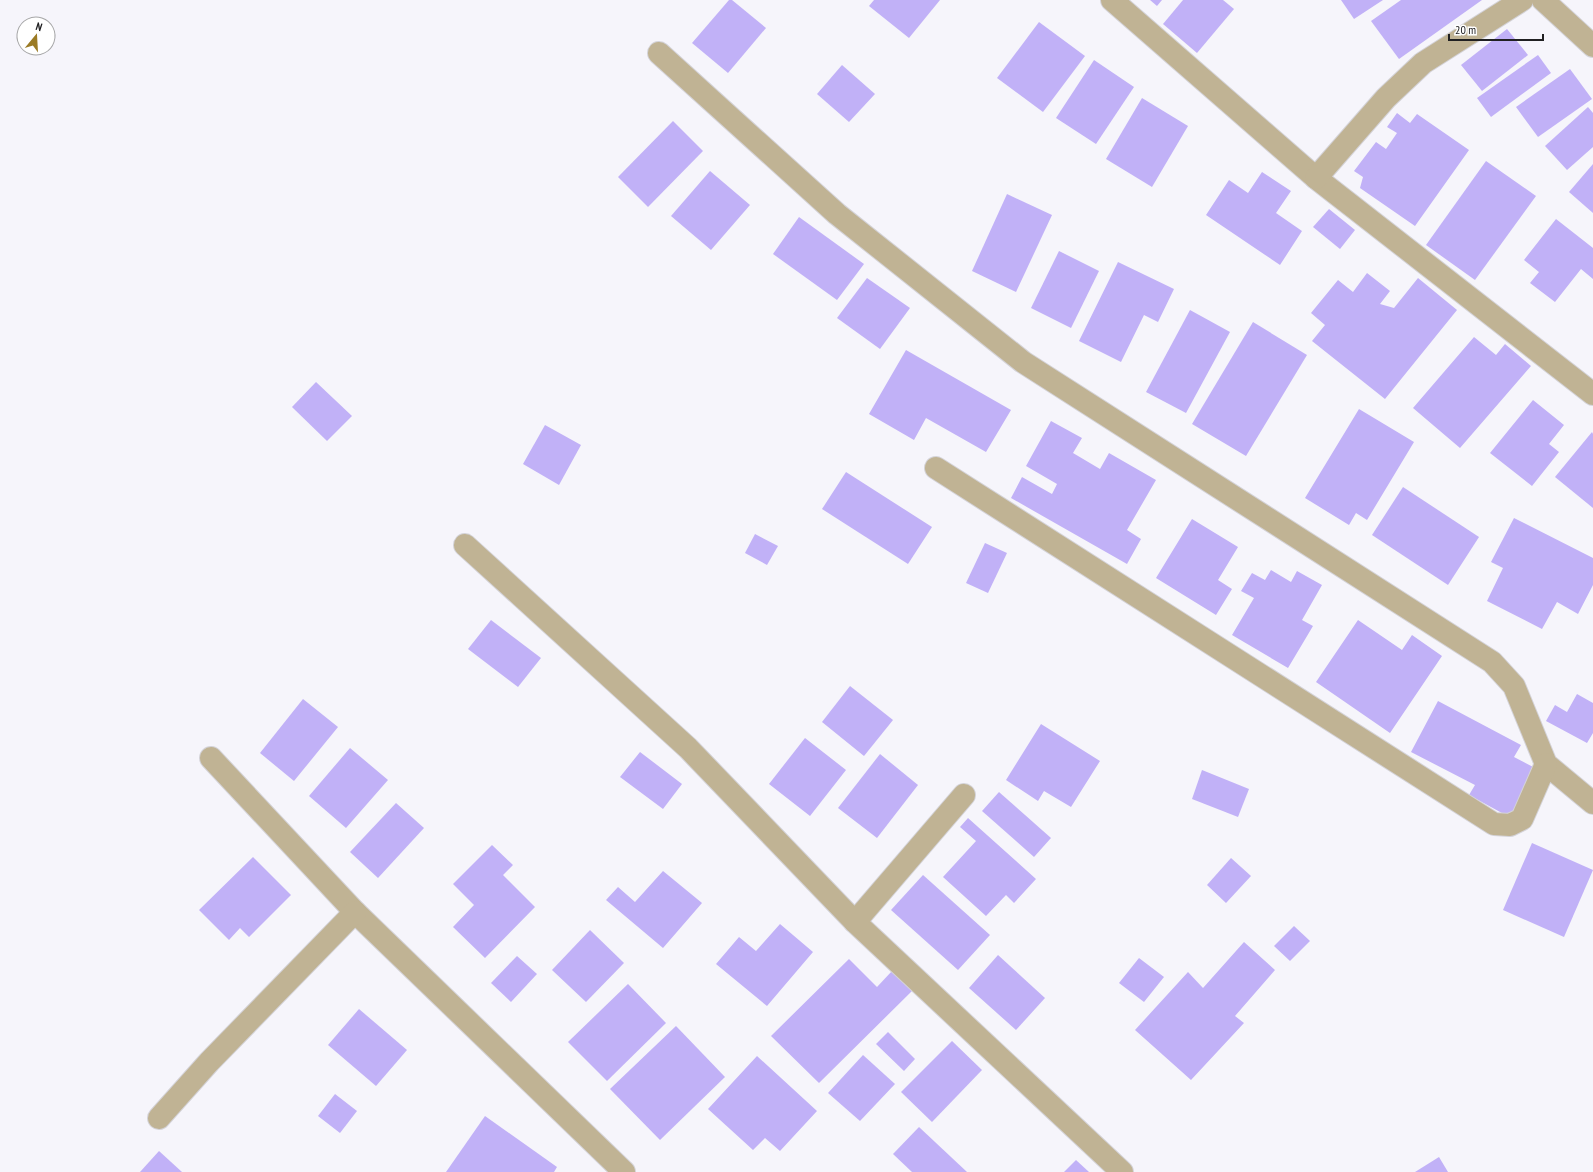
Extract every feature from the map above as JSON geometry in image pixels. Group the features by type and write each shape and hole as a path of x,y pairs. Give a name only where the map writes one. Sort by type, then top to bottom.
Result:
{"street":[{"path":"1112,0 1316,178 1593,394"},
{"path":"1316,178 1386,98 1423,63 1522,0"},
{"path":"1543,0 1593,46"},
{"path":"659,53 837,214 1023,362 1492,662 1514,686 1546,764 1593,802"},
{"path":"936,468 1494,824 1510,825 1522,819 1546,764"},
{"path":"465,545 688,748 855,922 1122,1172"},
{"path":"211,758 355,912 624,1172"},
{"path":"855,922 964,795"},
{"path":"159,1118 214,1056 355,912"}],"building":[{"path":"729,0 732,0 766,28 728,73 692,43"},
{"path":"874,0 940,0 909,38 869,6"},
{"path":"1150,0 1162,0 1157,6"},
{"path":"1183,0 1223,0 1234,9 1197,53 1163,24"},
{"path":"1341,0 1383,0 1354,19"},
{"path":"1401,0 1482,0 1399,59 1371,21"},
{"path":"1039,22 1085,56 1043,112 997,78"},
{"path":"1507,29 1528,55 1482,91 1461,65"},
{"path":"1538,55 1551,73 1491,117 1477,98"},
{"path":"1094,60 1134,87 1096,144 1056,118"},
{"path":"842,65 875,94 849,122 817,94"},
{"path":"1570,69 1592,99 1538,137 1516,107"},
{"path":"1142,98 1188,126 1152,187 1106,159"},
{"path":"1588,107 1593,113 1593,147 1567,170 1545,146"},
{"path":"1397,113 1410,123 1417,114 1469,150 1415,226 1360,188 1363,177 1354,171 1376,142 1386,149 1397,133 1387,127"},
{"path":"673,121 703,151 648,207 618,177"},
{"path":"1486,161 1536,196 1475,280 1426,245"},
{"path":"1593,164 1593,213 1569,192"},
{"path":"710,171 750,205 711,250 671,216"},
{"path":"1262,172 1291,191 1276,213 1302,231 1280,265 1206,215 1229,180 1248,193"},
{"path":"1007,194 1052,215 1016,292 972,271"},
{"path":"1329,209 1355,230 1340,249 1313,227"},
{"path":"799,217 864,264 837,300 773,254"},
{"path":"1556,219 1593,248 1593,279 1581,269 1555,302 1530,283 1539,272 1524,260"},
{"path":"1059,251 1099,271 1071,328 1031,308"},
{"path":"1118,262 1174,289 1158,322 1144,315 1121,362 1079,341"},
{"path":"1367,273 1390,291 1380,304 1394,308 1418,278 1457,310 1385,399 1312,341 1325,325 1311,313 1338,280 1353,292"},
{"path":"867,278 910,308 880,349 837,318"},
{"path":"1190,310 1230,332 1186,413 1146,392"},
{"path":"1253,322 1307,355 1246,456 1192,424"},
{"path":"1474,337 1496,355 1505,344 1531,366 1460,448 1413,408"},
{"path":"906,350 1011,410 986,452 926,418 914,440 869,414"},
{"path":"316,382 352,416 327,441 292,407"},
{"path":"1533,400 1564,425 1549,444 1559,452 1532,486 1490,453"},
{"path":"1359,409 1414,442 1367,520 1356,513 1349,525 1305,498"},
{"path":"1051,421 1082,438 1073,453 1100,469 1109,453 1156,480 1127,530 1141,539 1127,564 1011,498 1022,477 1052,494 1057,484 1026,466"},
{"path":"545,425 581,445 559,485 523,464"},
{"path":"1592,432 1593,434 1593,508 1555,477"},
{"path":"846,472 932,527 908,564 822,509"},
{"path":"1403,487 1479,537 1448,585 1372,535"},
{"path":"1514,518 1593,558 1593,585 1578,614 1557,602 1542,629 1487,601 1503,568 1491,562"},
{"path":"1192,519 1238,547 1218,580 1232,589 1216,615 1156,578"},
{"path":"755,534 778,546 767,565 745,553"},
{"path":"985,543 1007,553 988,593 966,583"},
{"path":"1271,570 1291,582 1297,571 1322,585 1302,620 1313,626 1288,668 1232,635 1254,598 1241,591 1252,573 1265,580"},
{"path":"491,620 541,658 518,687 468,649"},
{"path":"1358,620 1402,650 1412,635 1442,656 1390,733 1316,682"},
{"path":"850,686 893,720 864,756 822,722"},
{"path":"1577,694 1593,703 1593,733 1587,743 1546,721 1555,705 1567,712"},
{"path":"303,699 338,727 294,781 260,753"},
{"path":"1438,701 1521,745 1514,757 1537,769 1511,818 1469,795 1475,785 1411,752"},
{"path":"1041,724 1100,761 1071,807 1044,791 1038,801 1006,780"},
{"path":"805,738 846,770 810,816 769,784"},
{"path":"350,748 388,780 346,828 309,796"},
{"path":"640,752 682,784 663,809 620,777"},
{"path":"880,754 918,785 877,838 838,808"},
{"path":"1202,770 1249,789 1238,817 1192,799"},
{"path":"999,792 1051,838 1034,857 982,811"},
{"path":"396,803 424,828 378,878 350,852"},
{"path":"968,818 1036,879 1014,903 1006,895 986,916 943,877 976,841 960,827"},
{"path":"1532,843 1593,870 1564,937 1503,910"},
{"path":"492,845 513,865 503,875 535,907 485,958 453,927 474,905 453,884"},
{"path":"253,857 291,895 249,937 240,928 229,940 199,910"},
{"path":"1231,858 1251,876 1226,903 1207,885"},
{"path":"663,871 702,903 663,948 606,900 618,887 635,902"},
{"path":"923,875 990,935 958,970 891,910"},
{"path":"780,924 813,952 767,1006 716,964 739,937 756,951"},
{"path":"1294,926 1310,941 1290,961 1274,946"},
{"path":"590,930 624,963 586,1002 552,970"},
{"path":"1244,942 1275,970 1235,1016 1244,1023 1191,1080 1135,1030 1188,972 1203,988"},
{"path":"998,955 1045,998 1016,1030 969,988"},
{"path":"517,956 537,974 511,1002 491,983"},
{"path":"1139,958 1164,977 1144,1002 1119,983"},
{"path":"849,959 877,987 892,971 912,991 819,1083 771,1036"},
{"path":"628,984 666,1023 607,1081 568,1042"},
{"path":"359,1009 407,1050 376,1086 328,1045"},
{"path":"676,1026 725,1077 660,1140 610,1089"},
{"path":"888,1032 915,1059 904,1071 876,1044"},
{"path":"952,1041 982,1070 932,1122 901,1092"},
{"path":"863,1055 895,1084 860,1121 828,1093"},
{"path":"757,1056 817,1111 780,1151 765,1138 753,1150 708,1109"},
{"path":"335,1094 357,1111 340,1133 318,1116"},
{"path":"485,1116 557,1167 554,1172 446,1172"},
{"path":"919,1127 967,1172 912,1172 893,1154"},
{"path":"159,1151 182,1172 140,1172"},
{"path":"1439,1157 1448,1172 1415,1172"},
{"path":"1076,1160 1089,1172 1064,1172"}]}
